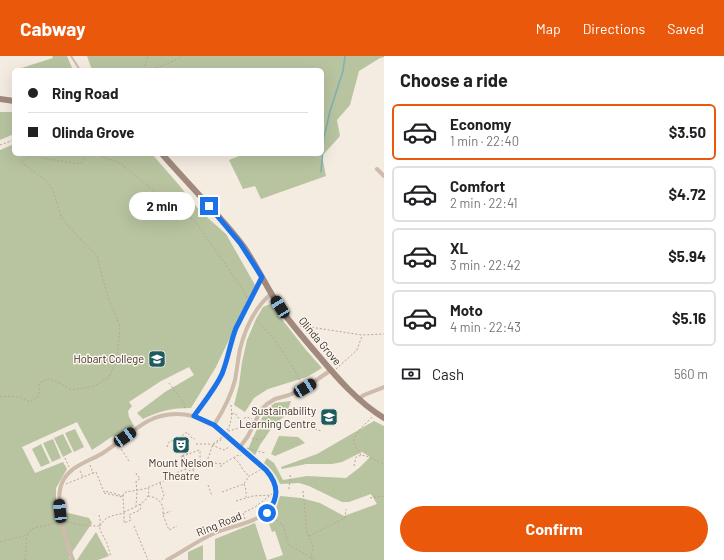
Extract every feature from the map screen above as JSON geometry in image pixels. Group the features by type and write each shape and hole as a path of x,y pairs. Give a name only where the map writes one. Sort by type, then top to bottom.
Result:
{"main road":[{"path":"0,98 12,101"},
{"name":"Olinda Grove","path":"164,156 229,229 246,251 294,326 358,399 375,413 384,418"}],"street":[{"path":"377,169 384,176"},
{"path":"194,416 219,379 226,363 233,335 262,277"},
{"path":"214,425 227,403 235,380 242,342 252,318 262,302 272,293"},
{"path":"240,447 248,436 261,410 267,404 275,399 305,388 332,371"},
{"path":"358,399 384,386"},
{"path":"73,560 69,549 59,501 60,487 66,476 78,466 103,452 148,421 159,417 185,414 194,416 214,425 240,447 244,453 264,468 275,482 276,492 272,506 267,513"},
{"name":"Ring Road","path":"167,560 215,533 260,518 267,513"}],"lane":[{"path":"71,56 79,68"}],"path":[{"path":"144,68 148,56"},
{"path":"156,68 182,56"},
{"path":"0,145 12,141"},
{"path":"0,397 21,397 30,402 39,396 39,384 48,379 72,390 94,386 109,377 117,359 120,327 107,294 97,256 61,217 54,193 48,182 20,162 30,156"},
{"path":"41,156 42,158 81,164 85,156"},
{"path":"101,156 120,163 154,191 196,220 242,288 249,304"},
{"path":"252,318 264,327 288,359 305,388"},
{"path":"294,326 362,335 384,334"},
{"path":"332,371 357,350 362,335"},
{"path":"169,383 184,403 185,414"},
{"path":"227,403 231,405 232,414 227,431"},
{"path":"361,455 355,446 354,438 375,413"},
{"path":"232,414 237,415 240,420 247,417 255,421"},
{"path":"288,421 296,422 321,431"},
{"path":"232,430 242,426 251,430"},
{"path":"167,447 168,443 187,432 191,438 195,439"},
{"path":"248,436 257,439 265,437"},
{"path":"140,504 140,510 129,515 131,520 124,523 124,493 148,488 207,463 212,445 222,437"},
{"path":"117,442 122,452 129,461 131,461"},
{"path":"196,444 212,445 222,450 229,448"},
{"path":"200,460 207,463 223,464 244,453 247,448 265,453"},
{"path":"183,455 199,450 199,467"},
{"path":"183,455 188,453"},
{"path":"183,455 181,457 187,472"},
{"path":"183,455 181,456 189,475"},
{"path":"354,466 356,457 361,455 366,456 384,466"},
{"path":"234,457 238,461 243,471 249,476"},
{"path":"65,458 71,471"},
{"path":"89,460 94,473 96,472 104,492 105,491 123,497"},
{"path":"190,462 195,475"},
{"path":"221,464 221,469"},
{"path":"78,466 83,477"},
{"path":"222,492 244,484 249,476 264,468"},
{"path":"176,476 176,473 186,469"},
{"path":"64,485 94,473"},
{"path":"136,473 140,479 136,481 136,507"},
{"path":"289,489 291,478 290,474"},
{"path":"160,483 164,495 161,503"},
{"path":"244,484 246,498"},
{"path":"208,485 212,496"},
{"path":"100,526 102,521 106,518 124,513 140,504 150,493 148,488"},
{"path":"303,491 307,533 313,545 310,560"},
{"path":"104,492 123,497"},
{"path":"245,523 244,513 276,492"},
{"path":"236,501 253,496 271,495"},
{"path":"148,496 158,500 161,503 163,507 163,514 169,530 177,526"},
{"path":"370,498 384,496"},
{"path":"308,536 345,518 346,508"},
{"path":"131,509 133,513"},
{"path":"163,514 171,511"},
{"path":"267,513 272,518 284,525 290,545 316,560"},
{"path":"99,515 100,530 107,543 111,557"},
{"path":"25,560 27,535 32,529 64,521 82,526 100,526"},
{"path":"134,526 148,560"},
{"path":"0,542 27,535"}],"green space":[{"path":"52,56 67,56 72,68 21,68 53,58"},
{"path":"87,56 384,56 359,71 350,105 337,120 340,136 324,154 324,68 91,68"},
{"path":"0,112 12,112 12,135 0,140"},
{"path":"12,145 12,156 154,156 200,211 226,234 255,285 216,367 191,408 166,410 143,419 137,413 165,392 194,375 189,367 161,381 129,402 132,406 128,411 129,417 134,426 116,440 113,436 92,450 77,422 22,447 35,473 63,462 67,469 56,488 56,510 89,518 92,523 69,557 71,560 0,560 0,150"},
{"path":"239,156 322,156 326,176 261,199 255,186 243,189 229,160"},
{"path":"270,304 322,368 307,377 268,389 254,398 245,412 234,405 247,340 263,307"},
{"path":"291,401 286,415 271,429 255,455 248,449 266,409 275,403"},
{"path":"374,421 384,426 384,560 268,560 283,555 275,531 272,532 267,518 276,508 280,496 301,498 320,503 344,516 377,504 371,494 349,502 342,502 309,486 299,483 280,484 274,472 264,463 267,458 274,463 283,480 307,476 346,478 370,457 362,452 342,462 332,464 306,464 282,469 281,467 317,454"},
{"path":"75,429 84,447 74,452 65,433"},
{"path":"63,434 72,452 63,457 54,438"},
{"path":"279,436 298,437 305,443 275,456 271,454"},
{"path":"53,439 61,458 52,462 43,443"},
{"path":"41,444 50,463 41,467 32,449"},
{"path":"255,523 267,560 215,560 215,539"},
{"path":"96,532 109,556 98,560 77,560"},
{"path":"203,545 203,560 188,560 188,552"}],"waterway":[{"path":"324,137 330,111 343,71 345,56"},
{"path":"321,172 322,156"}],"place":[{"name":"Hobart College","path":"157,359"},
{"name":"Sustainability Learning Centre","path":"329,417"},
{"name":"Mount Nelson Theatre","path":"181,445"}],"route":[{"path":"209,206 246,251 262,277 233,335 223,372 210,394 194,416 214,425 271,476 275,482 276,492 272,506 267,513"}]}
